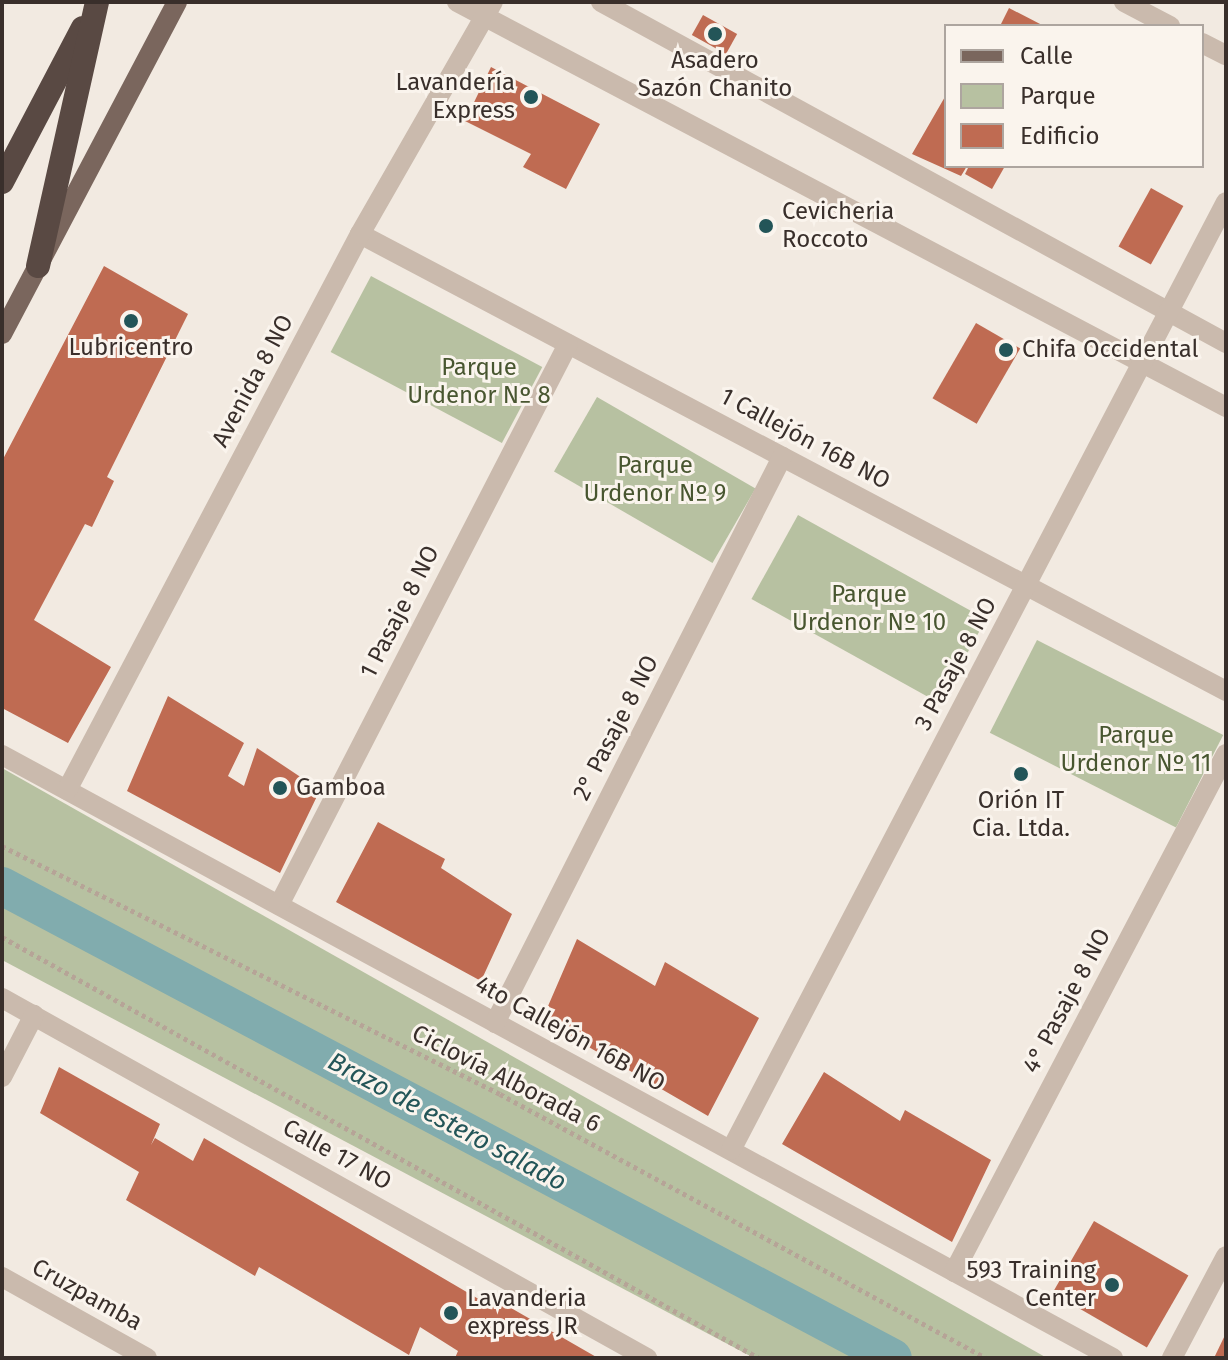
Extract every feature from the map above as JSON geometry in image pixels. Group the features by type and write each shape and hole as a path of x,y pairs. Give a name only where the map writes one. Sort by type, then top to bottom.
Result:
{"highway":[{"path":"2,182 97,2"},
{"path":"38,266 97,2"}],"main road":[{"path":"2,334 177,2"}],"street":[{"path":"457,2 490,10 1226,407"},
{"path":"601,2 1226,343"},
{"path":"1124,2 1166,24"},
{"name":"Avenida 8 NO","path":"67,790 360,234 490,10"},
{"path":"1204,44 1226,55"},
{"name":"3 Pasaje 8 NO","path":"731,1150 1226,202"},
{"name":"1 Callejón 16B NO","path":"360,234 1226,691"},
{"name":"1 Pasaje 8 NO","path":"279,905 568,344"},
{"name":"2° Pasaje 8 NO","path":"495,1023 782,457"},
{"name":"4° Pasaje 8 NO","path":"954,1272 1226,754"},
{"name":"4to Callejón 16B NO","path":"2,755 1113,1358"},
{"name":"Calle 17 NO","path":"2,998 647,1358"},
{"path":"2,1077 34,1015"},
{"path":"1172,1358 1226,1256"},
{"name":"Cruzpamba","path":"2,1277 147,1358"}],"path":[{"name":"Ciclovía Alborada 6","path":"2,846 500,1094 986,1358"},
{"path":"2,937 759,1358"}],"green space":[{"name":"Parque Urdenor Nº 8","path":"371,276 542,367 502,443 331,352"},
{"name":"Parque Urdenor Nº 9","path":"597,397 755,488 712,563 554,471"},
{"name":"Parque Urdenor Nº 10","path":"798,515 986,619 940,703 751,599"},
{"name":"Parque Urdenor Nº 11","path":"1037,640 1223,735 1176,828 990,733"},
{"path":"2,768 1047,1358 754,1358 2,960"}],"building":[{"path":"1009,8 1040,24 1001,24"},
{"name":"Asadero Sazón Chanito","path":"703,15 737,34 726,54 692,35"},
{"path":"491,67 600,124 566,189 523,167 531,154 465,121"},
{"path":"944,98 944,168 966,168 961,176 912,154"},
{"path":"968,168 1004,168 992,189 965,174"},
{"path":"1151,188 1183,206 1151,265 1119,247"},
{"path":"104,266 188,314 107,477 114,481 92,527 85,524 34,620 111,667 68,743 2,708 2,461"},
{"path":"976,323 1020,348 977,424 932,398"},
{"path":"168,696 244,743 228,776 244,786 257,748 320,790 280,873 127,791"},
{"path":"378,822 445,859 441,868 512,914 481,981 336,902"},
{"path":"577,939 655,986 665,962 759,1018 708,1116 542,1020"},
{"path":"59,1067 160,1124 151,1145 155,1138 193,1161 204,1138 482,1301 485,1293 598,1358 455,1358 458,1351 420,1327 409,1355 259,1267 255,1276 126,1200 139,1172 40,1113"},
{"path":"824,1072 900,1121 905,1110 991,1160 952,1242 782,1144"},
{"path":"1094,1221 1188,1276 1147,1347 1052,1293"},
{"path":"1226,1333 1226,1358 1214,1358"}],"waterway":[{"name":"Brazo de estero salado","path":"2,886 893,1358"}],"place":[{"name":"Asadero Sazón Chanito","path":"715,34"},
{"name":"Lavandería Express","path":"531,97"},
{"name":"Cevicheria Roccoto","path":"766,226"},
{"name":"Lubricentro","path":"131,321"},
{"name":"Chifa Occidental","path":"1006,350"},
{"name":"Orión IT Cia. Ltda.","path":"1021,774"},
{"name":"Gamboa","path":"280,788"},
{"name":"593 Training Center","path":"1112,1285"},
{"name":"Lavanderia express JR","path":"451,1313"}]}
